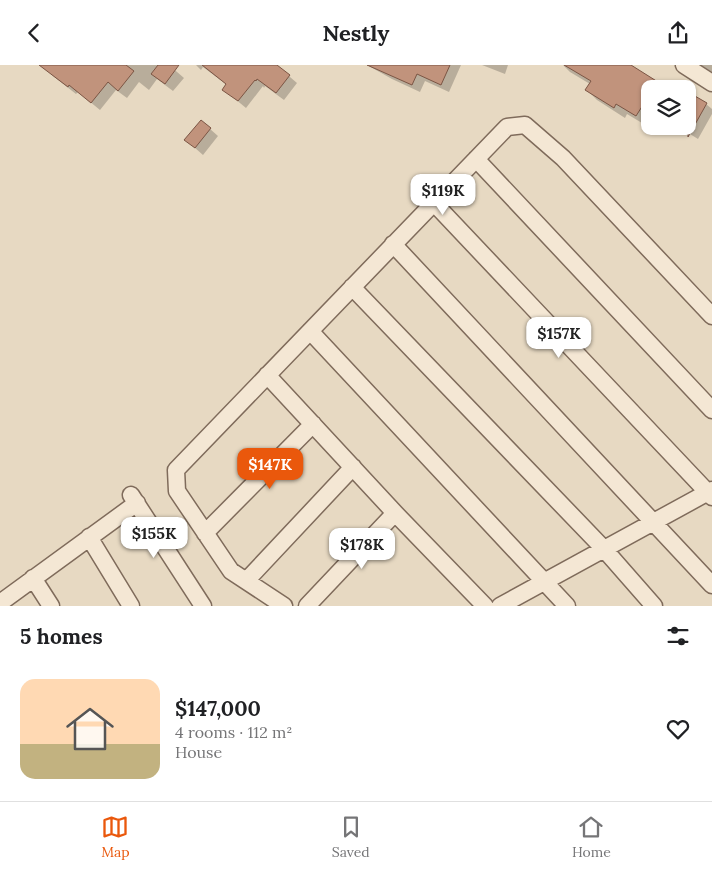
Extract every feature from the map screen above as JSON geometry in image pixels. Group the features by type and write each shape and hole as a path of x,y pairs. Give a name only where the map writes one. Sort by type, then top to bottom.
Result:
{"street":[{"path":"684,65 712,83"},
{"path":"284,606 231,571 177,491 176,469 507,127 525,125 563,158 712,316"},
{"path":"476,159 712,410"},
{"path":"434,203 711,493 653,522 500,606"},
{"path":"394,245 712,585"},
{"path":"352,287 604,549 654,606"},
{"path":"310,331 567,606"},
{"path":"267,375 395,513 485,606"},
{"path":"205,533 313,424"},
{"path":"246,581 353,467"},
{"path":"0,603 89,537 134,499 202,606"},
{"path":"307,606 395,513"},
{"path":"89,537 131,606"},
{"path":"33,578 51,606"}],"building":[{"path":"39,65 126,65 134,71 118,91 108,82 91,103 69,85 68,87"},
{"path":"158,65 179,65 165,84 151,74"},
{"path":"202,65 277,65 290,75 276,93 257,79 255,80 238,101 222,90 226,84"},
{"path":"367,65 450,65 441,85 417,74 412,85"},
{"path":"564,65 631,65 655,80 641,80 641,108 636,116 616,104 614,108 585,90 591,81"},
{"path":"696,97 707,103 696,123"},
{"path":"201,120 211,128 195,148 184,140"}]}
